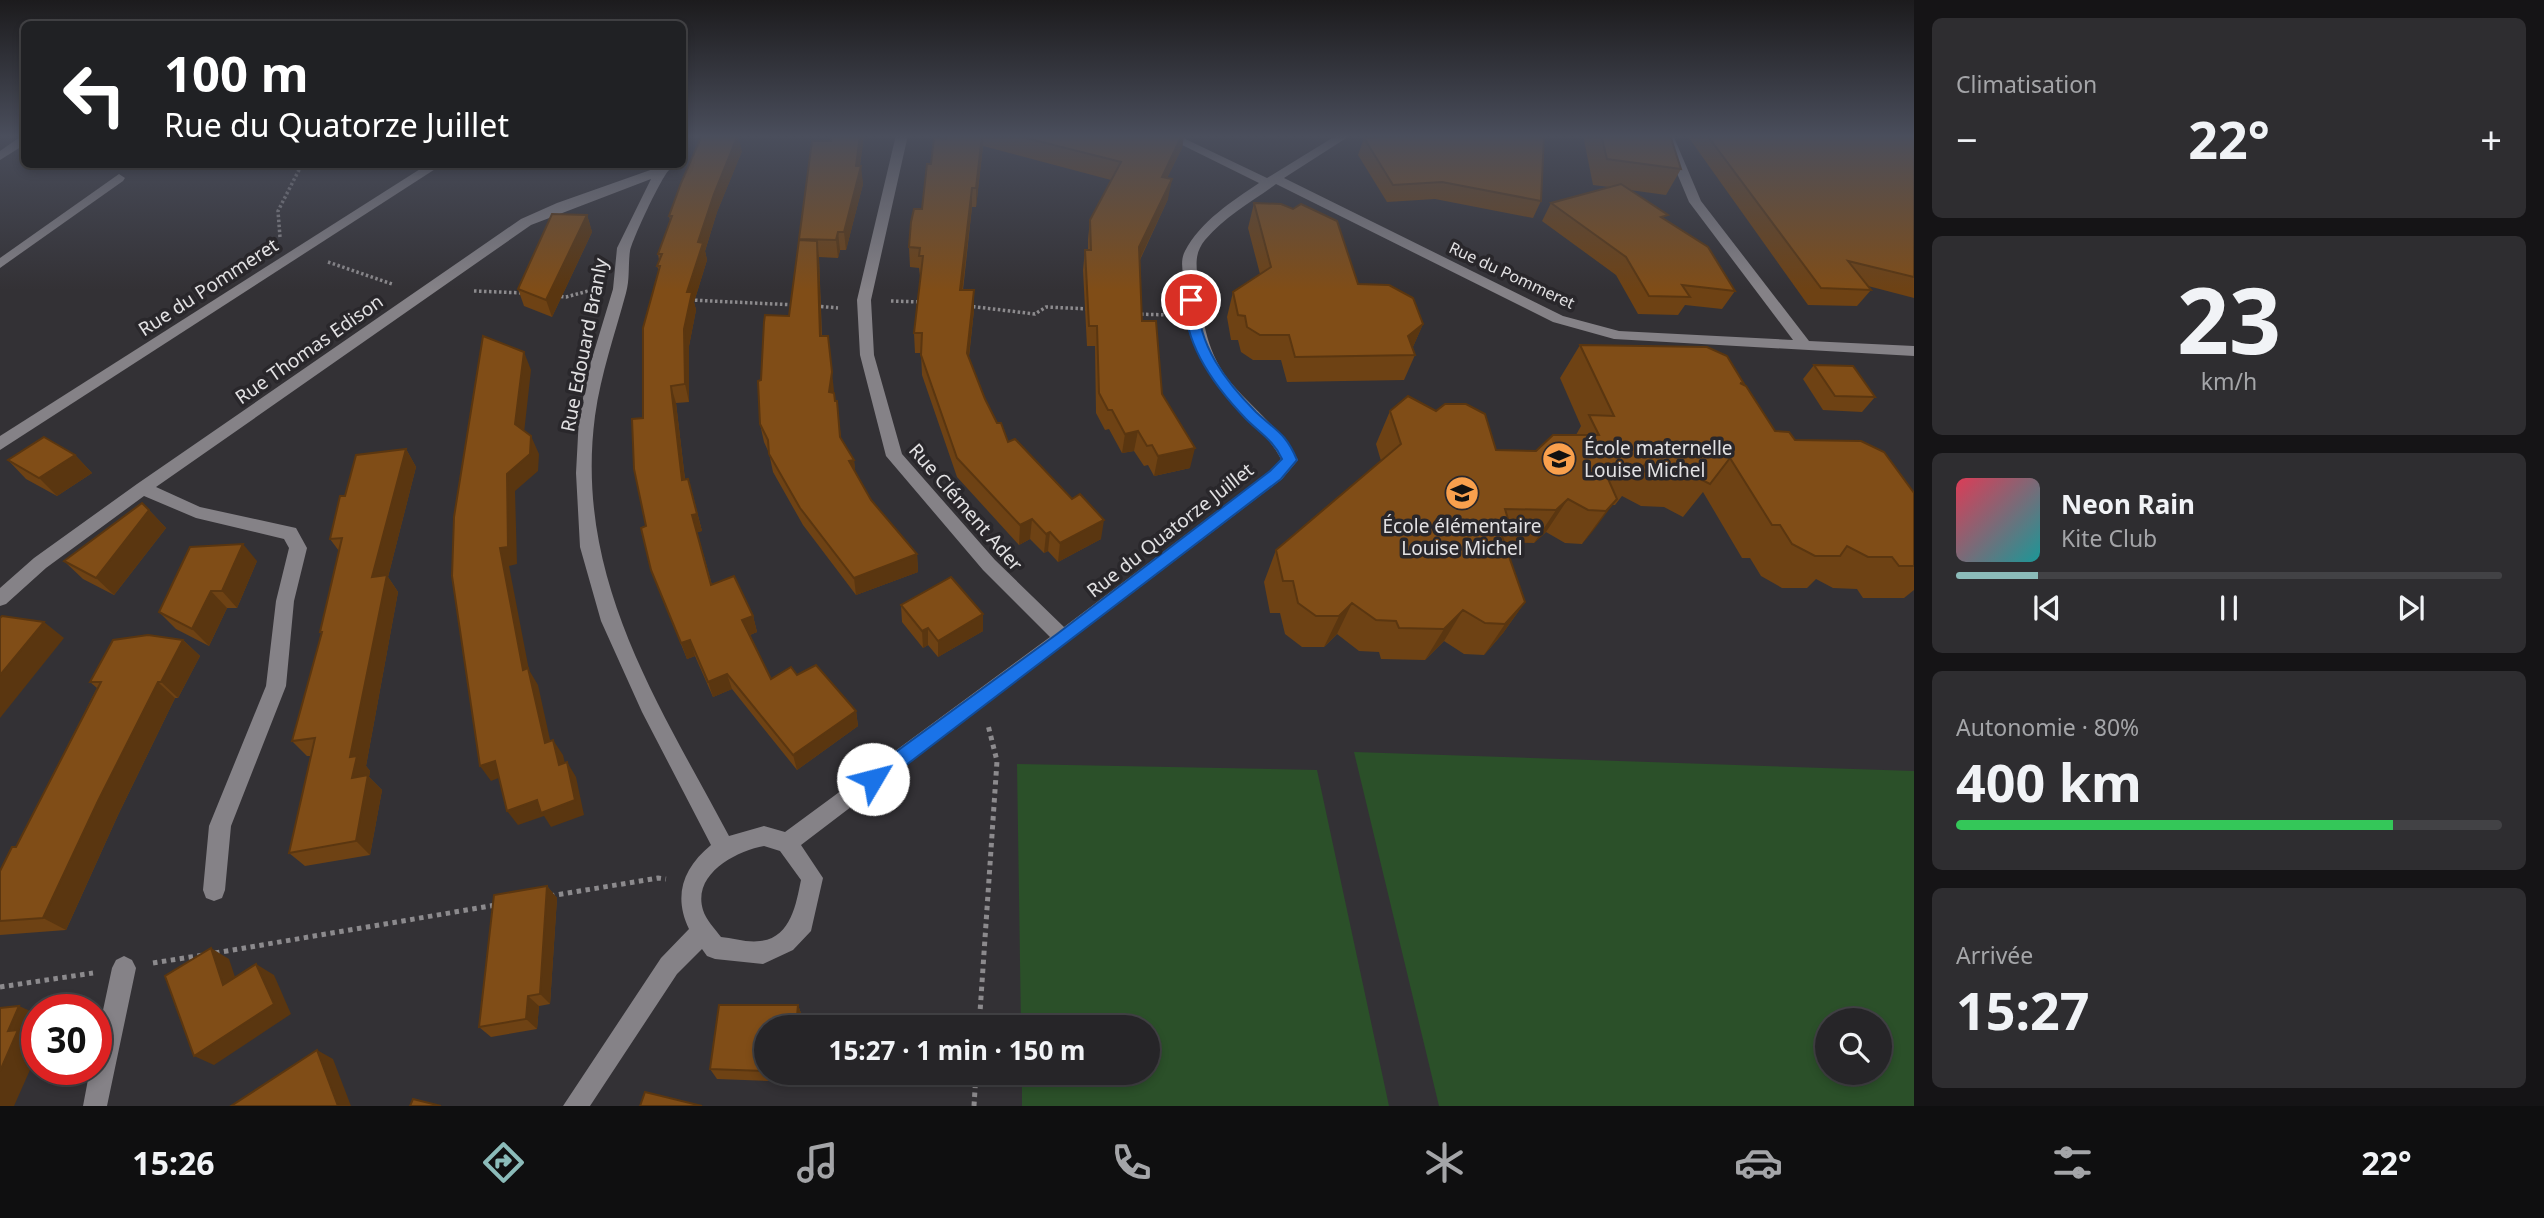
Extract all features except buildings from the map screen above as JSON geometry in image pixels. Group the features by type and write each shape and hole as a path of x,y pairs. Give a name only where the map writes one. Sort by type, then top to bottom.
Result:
{"street":[{"path":"0,264 107,187"},
{"name":"Rue du Pommeret","path":"0,444 402,187"},
{"name":"Rue Thomas Edison","path":"0,600 40,563 143,488 526,222 613,187"},
{"name":"Rue Edouard Branly","path":"654,187 624,248 620,289 597,365 587,416 584,473 589,547 616,633 649,706 724,848"},
{"name":"Rue Clément Ader","path":"890,187 864,300 867,355 894,456 989,565 1063,639"},
{"name":"Rue du Quatorze Juillet","path":"787,843 1063,639 1276,475 1290,460 1282,442 1251,415 1202,351 1191,316 1190,255 1210,226 1237,204 1265,187"},
{"name":"Rue du Pommeret","path":"1283,187 1558,319 1619,336 1914,351"},
{"path":"1689,187 1695,202 1804,345"},
{"path":"143,488 167,503 214,519 290,533 298,548 285,601 276,685 220,826 214,890"},
{"path":"764,836 787,843 812,878 803,923 785,942 763,953 715,948 702,932 692,910 694,883 704,865 724,848 743,838 764,836"},
{"path":"575,1106 669,966 702,932"},
{"path":"95,1106 124,968"}],"path":[{"path":"290,187 278,211 279,236 298,251 386,283 427,290 521,291 527,295"},
{"path":"553,296 566,297 585,290 620,289"},
{"path":"680,299 844,308 864,300 931,303"},
{"path":"958,304 1035,314 1046,307 1094,309"},
{"path":"1126,314 1191,316"},
{"path":"980,1015 998,761 981,699"},
{"path":"548,896 658,878 694,883"},
{"path":"0,987 507,903"},
{"path":"974,1106 975,1085"}],"green space":[{"path":"1354,752 1914,771 1914,1106 1439,1106"},
{"path":"1017,764 1317,770 1389,1106 1022,1106 1022,1085 1160,1085 1160,1015 1021,1015"}],"place":[{"name":"École maternelle Louise Michel","path":"1559,459"},
{"name":"École élémentaire Louise Michel","path":"1462,493"}],"route":[{"path":"873,779 1063,639 1276,475 1290,460 1282,442 1251,415 1202,351 1191,316 1191,300"}]}
